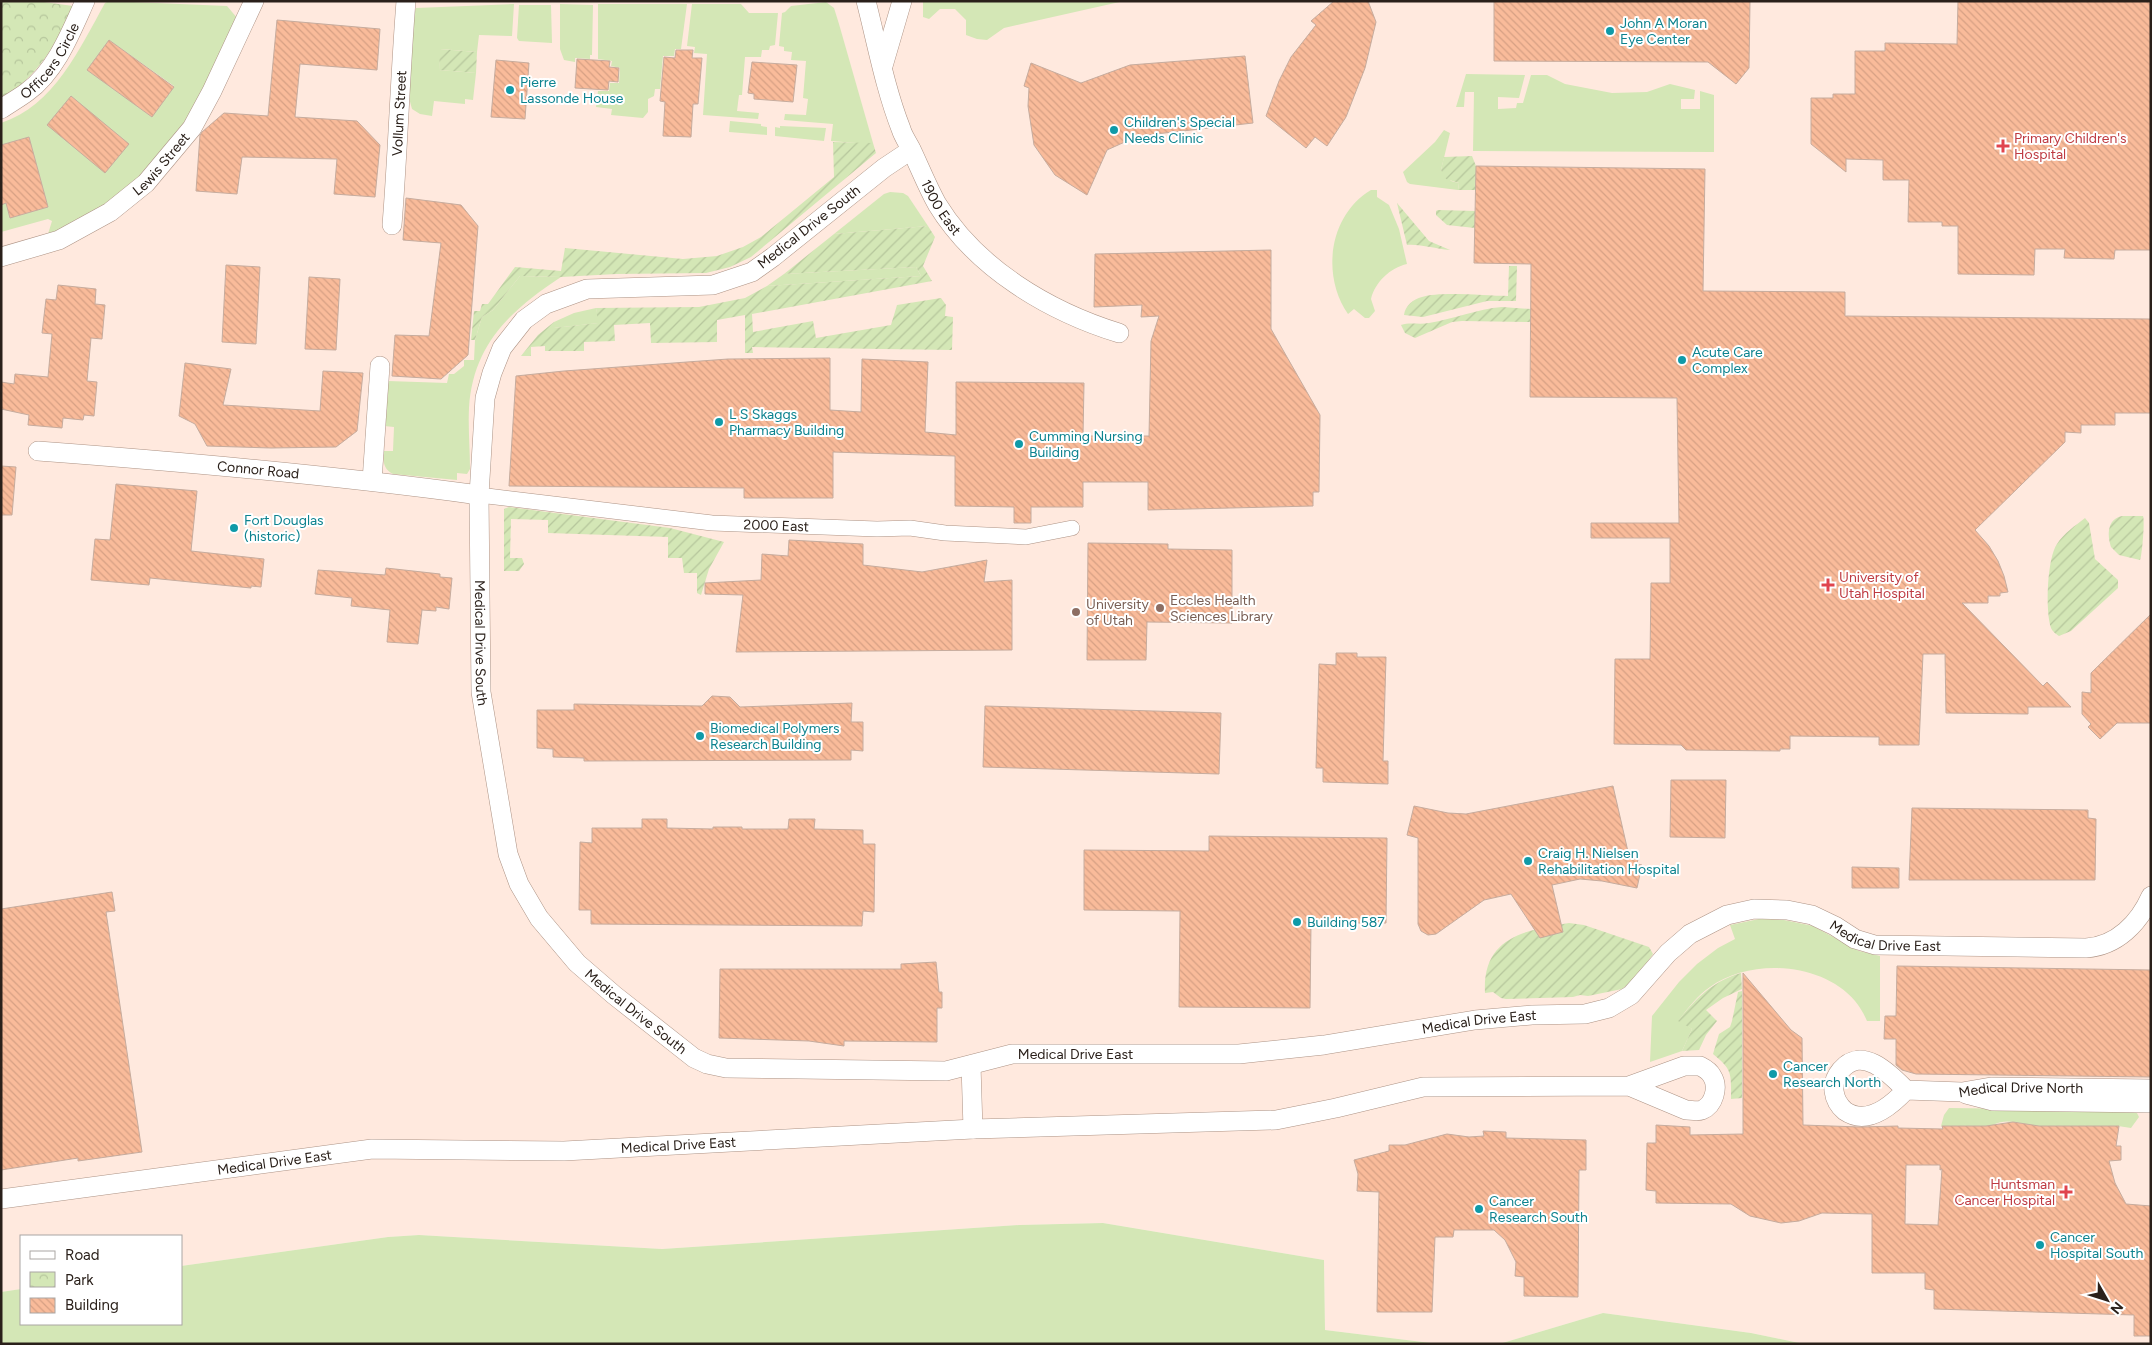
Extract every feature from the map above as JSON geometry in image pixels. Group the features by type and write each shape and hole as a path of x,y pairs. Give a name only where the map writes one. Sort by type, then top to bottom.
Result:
{"street":[{"name":"Officers Circle","path":"1,109 29,91 46,73 67,40 85,1"},
{"name":"Lewis Street","path":"1,257 59,240 110,212 146,182 192,128 220,75 254,1"},
{"name":"Vollum Street","path":"392,225 397,156 398,102 406,1"},
{"name":"1900 East","path":"866,1 882,67 901,130 938,205 964,239 995,268 1022,288 1072,316 1119,333"},
{"path":"882,67 902,1"},
{"name":"Medical Drive South","path":"911,150 884,168 752,272 713,285 587,289 546,304 524,320 502,348 485,398 479,495 481,692 508,854 519,884 539,918 577,963 614,995 694,1058 707,1064 726,1068 946,1071 971,1065"},
{"path":"372,481 380,366"},
{"name":"Connor Road","path":"38,451 202,463 372,481 479,495"},
{"name":"2000 East","path":"479,495 719,523 877,529 910,528 945,533 1026,537 1072,528"},
{"name":"Medical Drive East","path":"971,1065 1012,1054 1239,1054 1324,1045 1475,1020 1532,1015 1595,1013 1609,1008 1631,995 1668,953 1690,934 1726,916 1754,910 1787,910 1812,915 1835,926 1855,939 1875,945 2095,948 2105,945 2124,933 2142,914 2151,896"},
{"path":"971,1065 973,1129"},
{"name":"Medical Drive East","path":"1,1198 372,1149 564,1151 973,1129 1276,1120 1423,1087 1629,1086"},
{"name":"Medical Drive North","path":"1962,1092 1992,1087 2151,1090"},
{"path":"1906,1090 1962,1092"},
{"name":"Medical Drive North","path":"1962,1092 1993,1101 2151,1103"}],"shaded area":[{"name":"University of Utah","path":"1,1 2151,1 2151,1344 1804,1344 1751,1333 1603,1313 1499,1344 1439,1344 1325,1330 1324,1260 1103,1223 1019,1225 662,1249 419,1235 388,1237 182,1266 182,1235 20,1235 20,1289 1,1292"}],"green space":[{"path":"1,1 37,1 73,6 53,47 44,59 25,81 1,100"},
{"path":"109,1 227,6 238,19 191,113 177,135 161,156 123,193 79,221 51,235 48,234 52,221 48,219 1,232 1,198 3,204 6,203 10,218 48,207 29,137 1,145 1,123 20,115 51,89 75,56 105,3","holes":["109,40 174,86 152,117 87,70"]},
{"path":"923,1 1124,1 1004,28 987,40 966,35 966,20 955,9 940,9 929,19 923,17"},
{"path":"826,2 834,8 873,143 831,141 833,124 784,120 785,114 806,115 808,99 803,98 806,61 791,60 792,52 784,51 784,47 779,46 782,13 791,6"},
{"path":"514,4 512,36 479,35 477,52 441,49 439,70 476,73 473,100 465,99 465,104 434,101 432,116 420,114 412,109 409,98 413,18 416,8"},
{"path":"560,4 593,5 592,55 590,55 590,59 575,58 575,62 564,60 560,49"},
{"path":"598,4 687,4 681,49 675,49 674,56 663,56 660,89 655,89 654,96 648,99 648,112 643,118 611,115 612,109 596,107 598,91 609,91 610,83 619,83 620,68 611,66 612,61 598,59"},
{"path":"692,4 741,4 749,13 778,13 775,45 770,46 769,50 762,50 761,57 745,57 742,95 739,95 737,111 759,113 758,119 703,115 707,54 694,53 695,47 687,46"},
{"path":"519,5 551,5 552,43 519,41 517,38"},
{"path":"440,49 477,52 476,73 439,70"},
{"path":"1466,74 1525,75 1519,98 1498,97 1498,109 1516,108 1517,103 1523,103 1531,75 1547,75 1565,84 1612,93 1647,92 1670,84 1695,90 1694,99 1681,99 1681,109 1700,109 1700,91 1714,95 1714,152 1473,151 1474,92 1465,92 1464,107 1456,107"},
{"path":"730,121 761,124 761,126 767,127 767,135 729,132"},
{"path":"780,126 826,128 824,141 775,136 775,127 780,128"},
{"path":"1444,130 1450,133 1441,170 1451,181 1459,183 1458,190 1410,184 1407,182 1403,172 1435,142"},
{"path":"833,142 873,143 876,153 751,257 730,267 706,273 561,277 520,276 493,310 482,317 475,340 471,340 474,311 480,311 482,304 488,304 515,267 561,271 565,248 683,259 717,256 743,247 761,237 834,177"},
{"path":"1472,156 1476,166 1476,190 1458,190 1459,183 1446,179 1441,170 1444,157"},
{"path":"1371,190 1377,190 1377,197 1389,205 1399,229 1407,264 1389,272 1376,287 1371,299 1375,311 1369,318 1365,318 1354,309 1348,314 1334,282 1332,264 1338,230 1346,214 1357,201"},
{"path":"890,192 903,193 908,196 928,226 834,234 884,194"},
{"path":"1397,203 1429,241 1450,250 1407,245"},
{"path":"1438,210 1475,211 1475,228 1447,225 1436,215"},
{"path":"928,226 935,237 923,266 932,281 752,314 753,332 813,321 816,338 891,325 897,305 941,298 946,305 945,316 953,317 952,350 752,347 753,353 745,353 745,315 717,320 717,342 651,343 650,323 614,325 615,341 584,342 584,351 545,351 545,346 531,347 531,356 521,356 538,335 554,322 554,328 598,323 596,308 699,307 745,298 767,286 921,276 916,267 784,274 834,234"},
{"path":"1509,266 1517,266 1516,301 1487,301 1423,317 1404,315 1406,309 1413,301 1430,295 1508,296"},
{"path":"916,267 921,276 767,286 784,274"},
{"path":"520,276 561,277 526,302 511,316 487,347 478,365 472,385 469,408 470,469 467,474 457,473 457,480 393,474 384,464 384,451 393,451 394,427 384,426 388,381 447,383 449,374 454,374 464,366 464,360 474,360 475,340 482,317 493,310"},
{"path":"1502,307 1531,309 1530,322 1452,322 1415,338 1405,333 1401,325 1429,323"},
{"path":"596,308 599,323 554,328 554,322 574,313"},
{"path":"509,507 670,528 724,542 709,569 701,595 697,593 697,573 684,573 682,558 668,558 668,537 548,533 548,520 511,519 510,558 522,558 524,564 519,571 504,571 504,509"},
{"path":"2122,516 2143,516 2144,524 2140,560 2119,555 2111,547 2109,528 2113,520"},
{"path":"2085,518 2089,523 2095,559 2118,580 2118,588 2071,631 2059,636 2051,628 2049,620 2048,585 2051,561 2060,540"},
{"path":"1759,919 1784,920 1813,926 1859,951 1880,956 1880,1021 1867,1021 1855,1001 1841,988 1824,978 1805,972 1785,969 1765,968 1745,971 1726,978 1710,987 1686,1011 1679,1020 1692,1029 1682,1051 1650,1062 1652,1016 1679,982 1697,964 1718,948 1735,939 1730,925"},
{"path":"1569,923 1584,925 1649,947 1653,954 1637,977 1622,989 1588,996 1506,999 1493,992 1485,993 1486,974 1491,959 1499,948 1522,933"},
{"path":"1741,973 1742,989 1723,998 1706,1010 1717,1021 1706,1035 1699,1050 1682,1051 1692,1029 1678,1021 1706,991 1731,976"},
{"path":"1742,991 1742,1098 1731,1099 1730,1073 1724,1064 1713,1054 1719,1034 1730,1027 1738,992"},
{"path":"1949,1108 2124,1110 2137,1113 2139,1117 2131,1128 2118,1126 2051,1127 2010,1122 1998,1123 1992,1126 1941,1126 1944,1115"},
{"path":"1103,1223 1324,1260 1325,1330 1439,1344 1,1344 1,1292 20,1289 20,1325 182,1325 182,1266 388,1237 419,1235 662,1249 1019,1225"},
{"path":"1603,1313 1751,1333 1804,1344 1499,1344"}],"building":[{"path":"1334,1 1368,1 1376,22 1365,68 1346,117 1327,146 1315,137 1306,148 1266,116 1279,81 1291,57 1316,25 1311,21"},
{"name":"John A Moran Eye Center","path":"1494,1 1750,1 1749,68 1736,84 1708,62 1494,61"},
{"name":"Primary Children's Hospital","path":"1958,1 2151,1 2151,250 2115,250 2114,259 2064,258 2065,249 2035,249 2034,275 1958,274 1958,226 1942,226 1942,222 1908,222 1909,180 1883,180 1883,160 1846,159 1846,172 1811,144 1811,98 1833,98 1833,94 1855,94 1855,51 1885,51 1885,43 1957,44"},
{"path":"277,20 380,29 377,70 300,64 295,117 357,121 380,145 375,197 334,194 337,159 242,157 237,194 196,191 200,135 202,132 224,113 268,116"},
{"path":"109,40 174,87 152,117 87,70"},
{"path":"676,50 693,50 692,58 702,58 698,104 693,104 691,137 663,136 665,102 660,101 664,57 675,58"},
{"name":"Children's Special Needs Clinic","path":"1245,56 1253,123 1138,136 1107,150 1087,195 1055,175 1034,145 1028,106 1029,88 1024,86 1031,63 1081,83 1130,65"},
{"path":"577,59 610,61 609,67 619,68 618,82 609,81 608,90 575,88"},
{"name":"Pierre Lassonde House","path":"496,60 529,63 525,119 491,117"},
{"path":"752,62 797,65 793,102 754,99 754,94 748,93"},
{"path":"71,96 129,144 105,173 47,125"},
{"path":"29,137 48,207 10,218 6,203 1,205 1,145"},
{"path":"1476,166 1705,169 1703,291 1845,292 1845,316 2151,319 2151,413 2115,413 2115,425 2081,425 2081,433 2065,432 2065,442 1975,530 1989,546 1998,561 2008,592 2000,593 2000,596 1988,596 1988,603 1962,603 2043,686 2047,682 2071,707 2028,707 2028,714 1946,713 1945,654 1923,654 1919,745 1879,745 1879,737 1790,736 1790,749 1780,749 1780,751 1686,750 1681,745 1614,744 1615,659 1650,659 1651,583 1670,583 1670,538 1591,538 1591,523 1679,523 1677,398 1530,397 1531,264 1474,263"},
{"path":"406,198 461,205 478,226 468,355 441,379 392,376 395,335 429,336 441,243 403,240"},
{"path":"1271,250 1271,329 1320,415 1319,492 1313,492 1313,506 1148,510 1148,482 1083,482 1083,507 1031,507 1031,523 1014,523 1014,507 955,506 955,456 833,452 833,498 744,498 744,488 509,486 516,376 564,371 728,359 830,358 830,410 861,412 862,359 928,362 925,432 956,435 956,382 1084,383 1083,436 1149,436 1151,341 1159,316 1141,317 1142,305 1094,307 1095,254"},
{"path":"226,265 260,267 256,344 222,342"},
{"path":"309,277 340,279 336,350 305,349"},
{"path":"58,285 96,289 95,304 105,305 102,339 91,338 87,381 97,382 94,416 84,415 83,420 63,418 62,428 28,425 29,415 1,409 1,382 14,384 15,374 48,377 52,334 42,333 46,299 56,300"},
{"path":"185,363 231,369 223,405 320,411 323,371 363,373 357,431 336,447 271,448 207,446 195,424 179,416"},
{"path":"1,466 16,467 12,515 1,515"},
{"path":"116,484 197,491 191,551 264,559 261,587 251,586 251,588 150,578 149,585 91,580 95,539 110,540"},
{"path":"789,540 863,544 863,565 922,572 987,560 984,582 1012,580 1012,650 736,652 743,595 705,594 705,583 761,580 762,554 788,556"},
{"name":"Eccles Health Sciences Library","path":"1088,543 1168,544 1168,549 1232,550 1232,623 1147,622 1146,660 1087,660"},
{"path":"386,568 440,574 440,577 452,578 449,609 436,607 436,611 422,610 418,644 387,642 390,610 351,606 352,598 315,594 318,570 385,575"},
{"path":"2151,614 2151,723 2117,723 2100,739 2088,727 2091,724 2082,714 2082,692 2091,693 2091,673"},
{"path":"1336,653 1357,653 1357,657 1386,657 1383,761 1388,761 1388,784 1323,782 1323,768 1316,768 1319,664 1336,665"},
{"name":"Biomedical Polymers Research Building","path":"712,696 730,697 740,707 852,703 851,722 863,722 863,751 851,750 851,760 584,761 584,758 553,757 553,749 537,748 537,710 574,710 574,704 702,706"},
{"path":"985,706 1221,713 1219,774 983,767"},
{"path":"1671,780 1726,780 1725,838 1670,837"},
{"name":"Craig H. Nielsen Rehabilitation Hospital","path":"1613,786 1629,856 1638,859 1637,864 1642,865 1637,888 1580,879 1552,885 1563,932 1540,938 1511,894 1484,900 1436,934 1428,935 1421,931 1418,924 1418,838 1407,835 1414,806 1448,813 1466,814"},
{"path":"1912,808 2088,810 2088,818 2096,819 2095,880 1909,880"},
{"path":"642,819 667,819 667,828 713,829 713,827 742,827 742,829 788,829 789,819 815,819 814,829 863,830 863,844 875,844 874,912 863,911 862,926 591,924 591,910 579,910 580,842 592,843 592,828 642,828"},
{"name":"Building 587","path":"1209,836 1387,838 1386,923 1311,923 1310,1008 1179,1007 1180,911 1084,910 1084,850 1209,851"},
{"path":"1852,867 1899,868 1899,888 1852,888"},
{"path":"112,892 115,911 106,912 142,1152 78,1161 78,1158 1,1170 1,909"},
{"path":"936,962 939,992 942,992 942,1008 937,1008 937,1042 844,1041 844,1046 809,1041 719,1038 720,969 901,969 901,964"},
{"path":"1897,966 2151,970 2151,1077 1916,1074 1902,1070 1896,1065 1896,1039 1884,1039 1885,1016 1896,1016"},
{"path":"1743,973 1791,1030 1802,1038 1803,1125 1898,1126 1898,1128 1943,1129 1942,1126 1986,1126 2013,1122 2039,1126 2119,1126 2116,1146 2121,1146 2121,1160 2109,1161 2115,1183 2126,1204 2151,1206 2151,1336 2134,1336 2134,1315 1934,1309 1934,1290 1925,1289 1925,1273 1872,1273 1872,1214 1822,1213 1799,1221 1781,1223 1750,1216 1731,1204 1656,1203 1656,1191 1646,1190 1647,1143 1656,1143 1656,1125 1690,1127 1690,1135 1743,1134","holes":["1906,1165 1940,1165 1940,1170 1942,1169 1938,1225 1905,1224"]},
{"name":"Cancer Research South","path":"1483,1131 1506,1132 1506,1138 1586,1140 1586,1170 1579,1170 1578,1297 1524,1296 1524,1277 1515,1276 1516,1262 1505,1240 1494,1230 1454,1230 1453,1237 1435,1237 1432,1312 1377,1312 1379,1192 1357,1191 1358,1174 1354,1160 1389,1151 1389,1145 1405,1145 1447,1134 1469,1137 1484,1136"}],"place":[{"name":"John A Moran Eye Center","path":"1610,31"},
{"name":"Pierre Lassonde House","path":"510,90"},
{"name":"Children's Special Needs Clinic","path":"1114,130"},
{"name":"Primary Children's Hospital","path":"2003,146"},
{"name":"Acute Care Complex","path":"1682,360"},
{"name":"L S Skaggs Pharmacy Building","path":"719,422"},
{"name":"Cumming Nursing Building","path":"1019,444"},
{"name":"Fort Douglas (historic)","path":"234,528"},
{"name":"University of Utah Hospital","path":"1828,585"},
{"name":"Eccles Health Sciences Library","path":"1160,608"},
{"name":"University of Utah","path":"1076,612"},
{"name":"Biomedical Polymers Research Building","path":"700,736"},
{"name":"Craig H. Nielsen Rehabilitation Hospital","path":"1528,861"},
{"name":"Building 587","path":"1297,922"},
{"name":"Cancer Research North","path":"1773,1074"},
{"name":"Huntsman Cancer Hospital","path":"2066,1192"},
{"name":"Cancer Research South","path":"1479,1209"},
{"name":"Cancer Hospital South","path":"2040,1245"}]}
